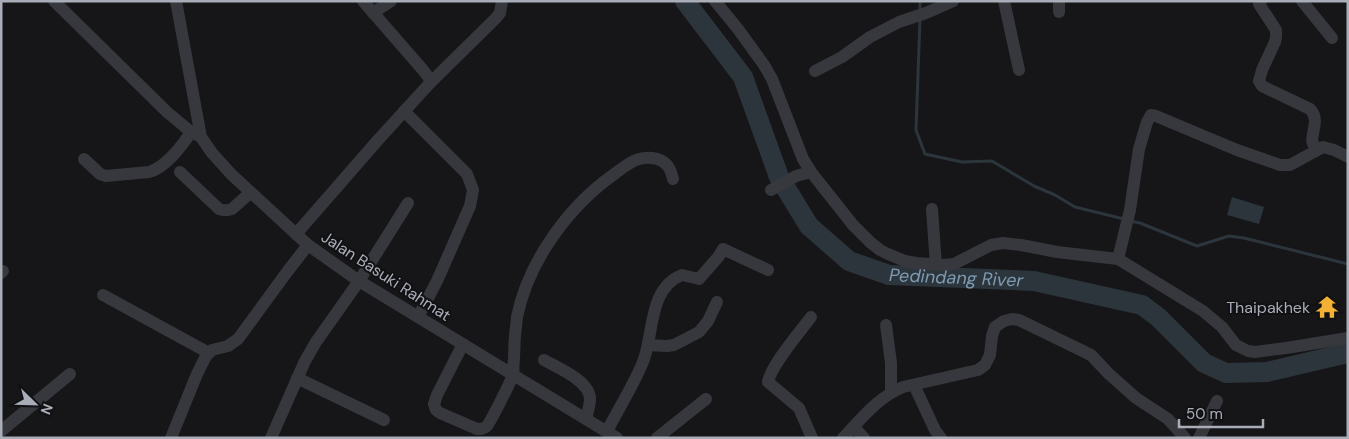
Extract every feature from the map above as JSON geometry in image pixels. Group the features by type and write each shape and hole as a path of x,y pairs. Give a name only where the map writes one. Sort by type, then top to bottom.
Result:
{"street":[{"path":"54,1 135,81 196,135 187,139 155,171 106,176 100,174 84,159"},
{"name":"Jalan Basuki Rahmat","path":"176,1 196,135 250,193 308,245 359,281 612,434"},
{"path":"363,1 423,70 430,83"},
{"path":"373,13 391,1"},
{"path":"296,234 430,83 496,18 500,13 502,1"},
{"path":"715,1 738,29 772,79 803,159 811,172 853,225 880,250 905,261 936,265 954,264 991,246 1003,243 1118,259 1203,311 1222,327 1236,345 1248,351 1255,352 1348,338"},
{"path":"815,72 892,25 953,1"},
{"path":"1004,1 1019,70"},
{"path":"1302,1 1332,38"},
{"path":"1258,2 1276,30 1275,42 1262,70 1259,82 1262,86 1313,112 1315,120 1312,142 1319,149"},
{"path":"404,112 467,174 473,190 470,206 418,317"},
{"path":"1118,259 1130,210 1139,149 1147,122 1151,116 1156,116 1237,150 1280,164 1290,165 1323,147 1348,157"},
{"path":"463,344 434,401 435,407 440,413 477,430 488,425 512,374 518,317 524,293 544,251 567,216 603,182 632,161 640,158 647,157 661,160 668,166 673,179"},
{"path":"180,172 222,210 232,209 250,193"},
{"path":"771,190 796,176 811,172"},
{"path":"271,438 297,378 316,342 359,281 408,203"},
{"path":"932,209 936,265"},
{"path":"170,438 197,374 209,353 212,350 228,346 238,339 308,245"},
{"path":"612,434 643,362 654,311 667,286 682,275 699,279 723,250 768,270"},
{"path":"103,296 209,353"},
{"path":"648,345 674,345 699,332 708,321 717,302"},
{"path":"810,317 782,355 768,382 799,408 812,438"},
{"path":"843,438 891,392 903,387 978,370 985,365 990,355 995,327 1004,321 1012,319 1019,320 1090,355 1136,398 1168,418 1185,438"},
{"path":"886,325 891,370 891,392"},
{"path":"544,360 577,379 587,391 590,401 586,419"},
{"path":"1,431 70,374"},
{"path":"297,378 384,420"},
{"path":"914,385 935,430 941,438"},
{"path":"658,438 706,399"},
{"path":"1199,438 1217,401"},
{"path":"854,427 864,438"}],"shaded area":[{"path":"1232,197 1264,207 1259,224 1227,215"}],"waterway":[{"name":"Pedindang River","path":"685,1 743,77 779,177 809,226 849,261 889,275 1034,281 1142,305 1158,317 1204,363 1226,373 1267,372 1348,353"},
{"path":"920,1 920,11"},
{"path":"920,19 916,130 925,154 962,162 992,161 1034,186 1055,195 1075,207 1124,219"},
{"path":"1130,221 1140,223 1197,246 1229,236 1348,264"}],"place":[{"name":"Thaipakhek","path":"1327,307"}]}
